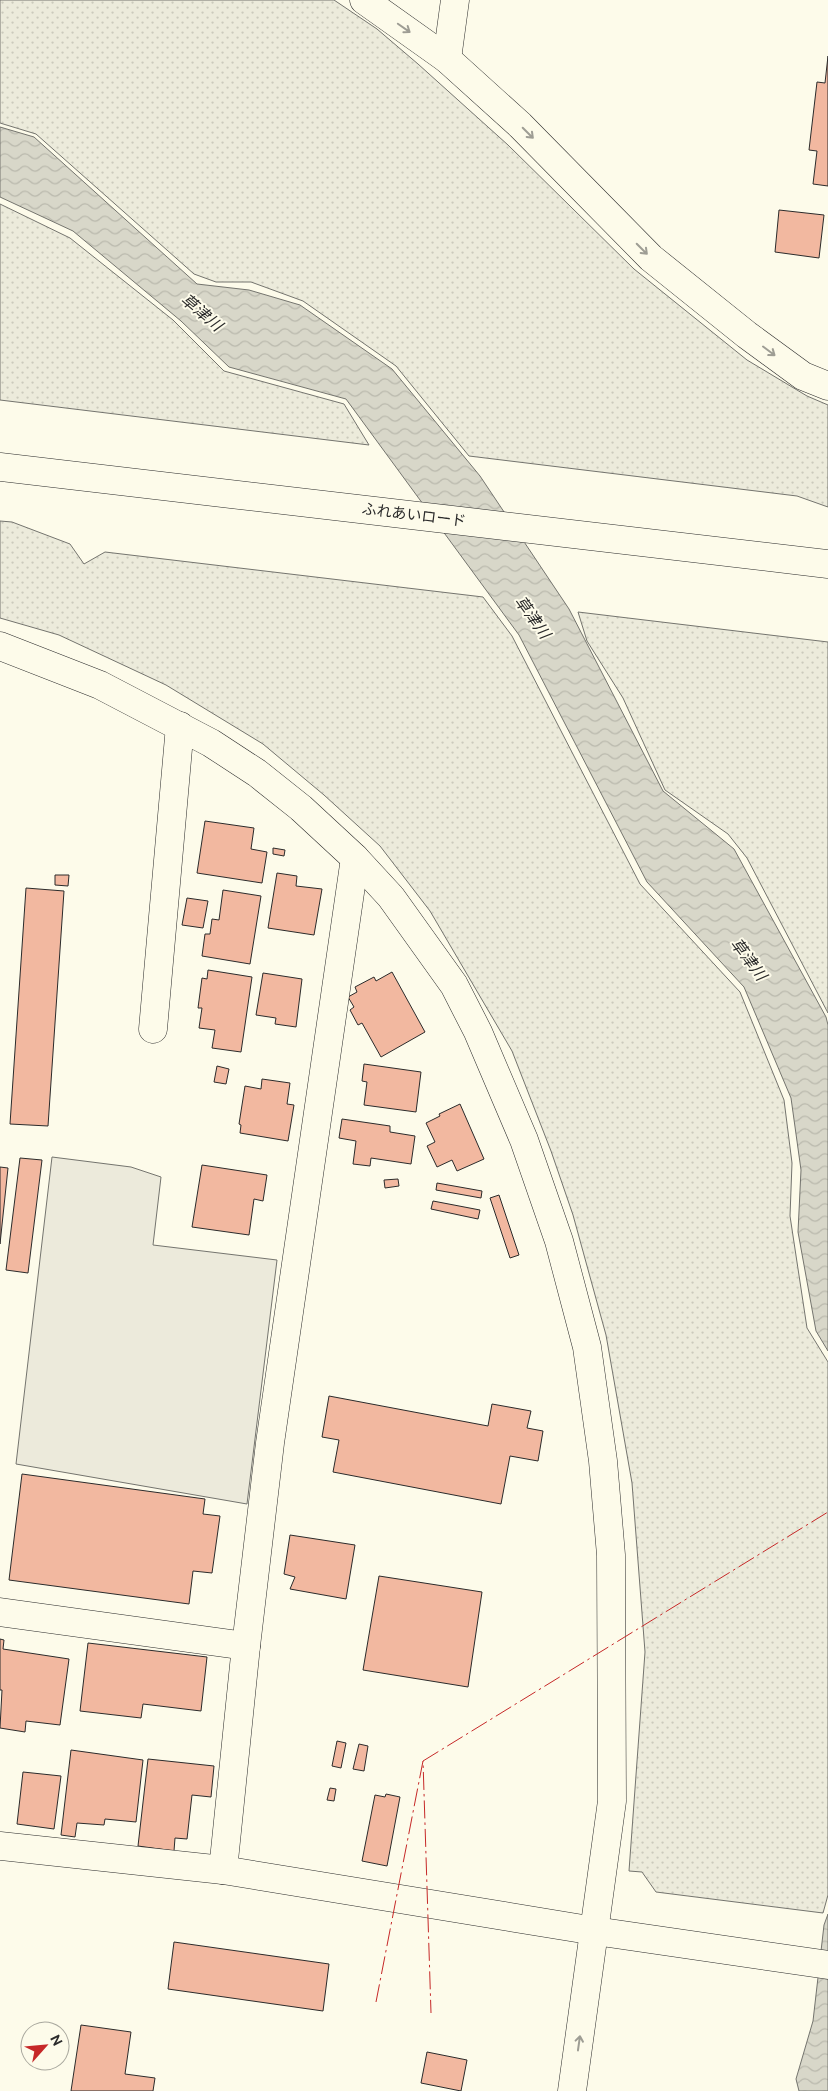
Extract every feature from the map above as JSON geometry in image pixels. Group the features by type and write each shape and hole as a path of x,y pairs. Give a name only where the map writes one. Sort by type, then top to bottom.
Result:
{"street":[{"path":"364,0 447,59 520,125 650,258 803,376 828,386"},
{"path":"447,59 455,0"},
{"name":"ふれあいロード","path":"12,468 828,564"},
{"path":"0,646 100,685 211,743 257,772 301,808 355,858 391,897 454,985 478,1032 527,1150 558,1241 588,1348 603,1461 611,1555 612,1801 572,2091"},
{"path":"153,1029 180,726"},
{"path":"223,1870 246,1646 270,1443 355,858"},
{"path":"0,1612 246,1646"},
{"path":"0,1846 223,1870 595,1931 828,1965"}],"shaded area":[{"path":"0,0 334,0 377,29 418,64 508,145 634,269 747,360 807,396 828,405 828,507 797,496 469,456 396,366 303,301 251,282 216,282 194,274 36,134 0,123"},
{"path":"0,204 70,238 173,320 224,371 344,404 369,445 0,400"},
{"path":"0,521 12,522 70,544 84,564 105,552 483,597 512,636 640,884 740,992 784,1100 792,1163 790,1216 807,1328 828,1362 828,1895 823,1913 656,1892 642,1872 629,1871 645,1652 632,1483 606,1335 573,1215 551,1151 512,1051 430,911 380,846 324,795 263,744 166,685 59,635 0,618"},
{"path":"578,612 828,642 828,1013 747,858 728,834 665,790 623,698 587,641"},
{"path":"52,1157 131,1167 161,1177 153,1245 277,1260 247,1504 16,1464"}],"water":[{"name":"草津川","path":"0,127 34,137 197,284 249,290 300,305 392,369 480,476 569,609 663,791 734,849 826,1017 828,1025 828,1351 816,1331 798,1232 801,1170 791,1098 744,987 647,882 519,635 346,399 229,367 181,321 73,231 0,197"},
{"path":"828,1914 828,2091 799,2091 796,2079 813,2021 824,1925"}],"building":[{"path":"828,56 828,186 813,184 817,151 809,150 817,82 825,83"},
{"path":"779,210 824,215 819,258 775,252"},
{"path":"205,821 254,828 251,849 267,852 262,883 197,873"},
{"path":"273,848 285,850 284,856 273,854"},
{"path":"277,873 297,876 296,886 322,889 314,935 268,928"},
{"path":"55,875 69,875 68,886 55,885"},
{"path":"26,888 64,891 48,1126 10,1124"},
{"path":"223,890 261,896 250,964 202,956 205,934 210,934 212,919 219,920"},
{"path":"187,898 208,901 203,928 182,925"},
{"path":"208,970 252,977 241,1052 212,1048 215,1030 199,1028 202,1008 198,1008 202,978 207,979"},
{"path":"392,972 425,1032 381,1057 362,1023 358,1025 350,1010 354,1007 348,997 357,992 355,987 374,977 376,981"},
{"path":"263,973 302,979 296,1027 275,1024 276,1018 256,1015"},
{"path":"364,1064 421,1072 416,1112 364,1105 367,1082 362,1081"},
{"path":"217,1066 229,1069 226,1084 214,1082"},
{"path":"262,1079 290,1083 287,1104 294,1105 288,1141 240,1133 241,1125 239,1124 245,1086 261,1089"},
{"path":"460,1104 484,1159 457,1171 452,1160 437,1167 427,1146 435,1142 426,1123 440,1116 439,1114"},
{"path":"342,1119 390,1126 390,1132 415,1136 411,1164 371,1158 370,1166 353,1164 356,1141 339,1138"},
{"path":"20,1158 42,1160 28,1273 6,1270"},
{"path":"202,1165 267,1175 263,1201 254,1199 249,1235 192,1227"},
{"path":"0,1167 8,1168 0,1244"},
{"path":"398,1179 399,1186 385,1188 384,1180"},
{"path":"437,1183 482,1191 481,1198 436,1190"},
{"path":"499,1195 519,1255 510,1258 490,1198"},
{"path":"433,1201 480,1210 478,1219 431,1209"},
{"path":"329,1396 488,1426 492,1404 531,1411 527,1428 543,1431 538,1461 510,1456 501,1504 333,1472 339,1440 322,1437"},
{"path":"22,1474 205,1499 203,1514 220,1516 212,1573 193,1571 189,1604 9,1580"},
{"path":"290,1535 355,1545 346,1599 290,1589 295,1577 284,1574"},
{"path":"379,1576 482,1592 468,1687 363,1670"},
{"path":"0,1639 4,1640 3,1649 69,1659 60,1725 26,1721 25,1732 0,1728 2,1690 0,1690"},
{"path":"88,1643 207,1657 201,1711 143,1704 141,1718 80,1711"},
{"path":"337,1741 346,1743 341,1768 332,1766"},
{"path":"359,1744 368,1746 364,1771 353,1769"},
{"path":"71,1750 143,1760 136,1822 105,1819 104,1825 77,1823 75,1837 61,1835"},
{"path":"148,1759 214,1766 211,1797 192,1795 187,1839 175,1838 174,1851 138,1846"},
{"path":"23,1772 61,1776 54,1829 17,1824"},
{"path":"330,1788 336,1789 334,1801 327,1800"},
{"path":"386,1794 400,1797 387,1866 362,1861 375,1795 385,1797"},
{"path":"174,1942 329,1964 323,2011 168,1989"},
{"path":"81,2025 131,2032 125,2074 155,2078 153,2091 71,2091"},
{"path":"427,2052 467,2060 461,2091 421,2083"}],"power":[{"path":"423,1761 828,1512"},
{"path":"376,2002 423,1761 431,2013"}]}
